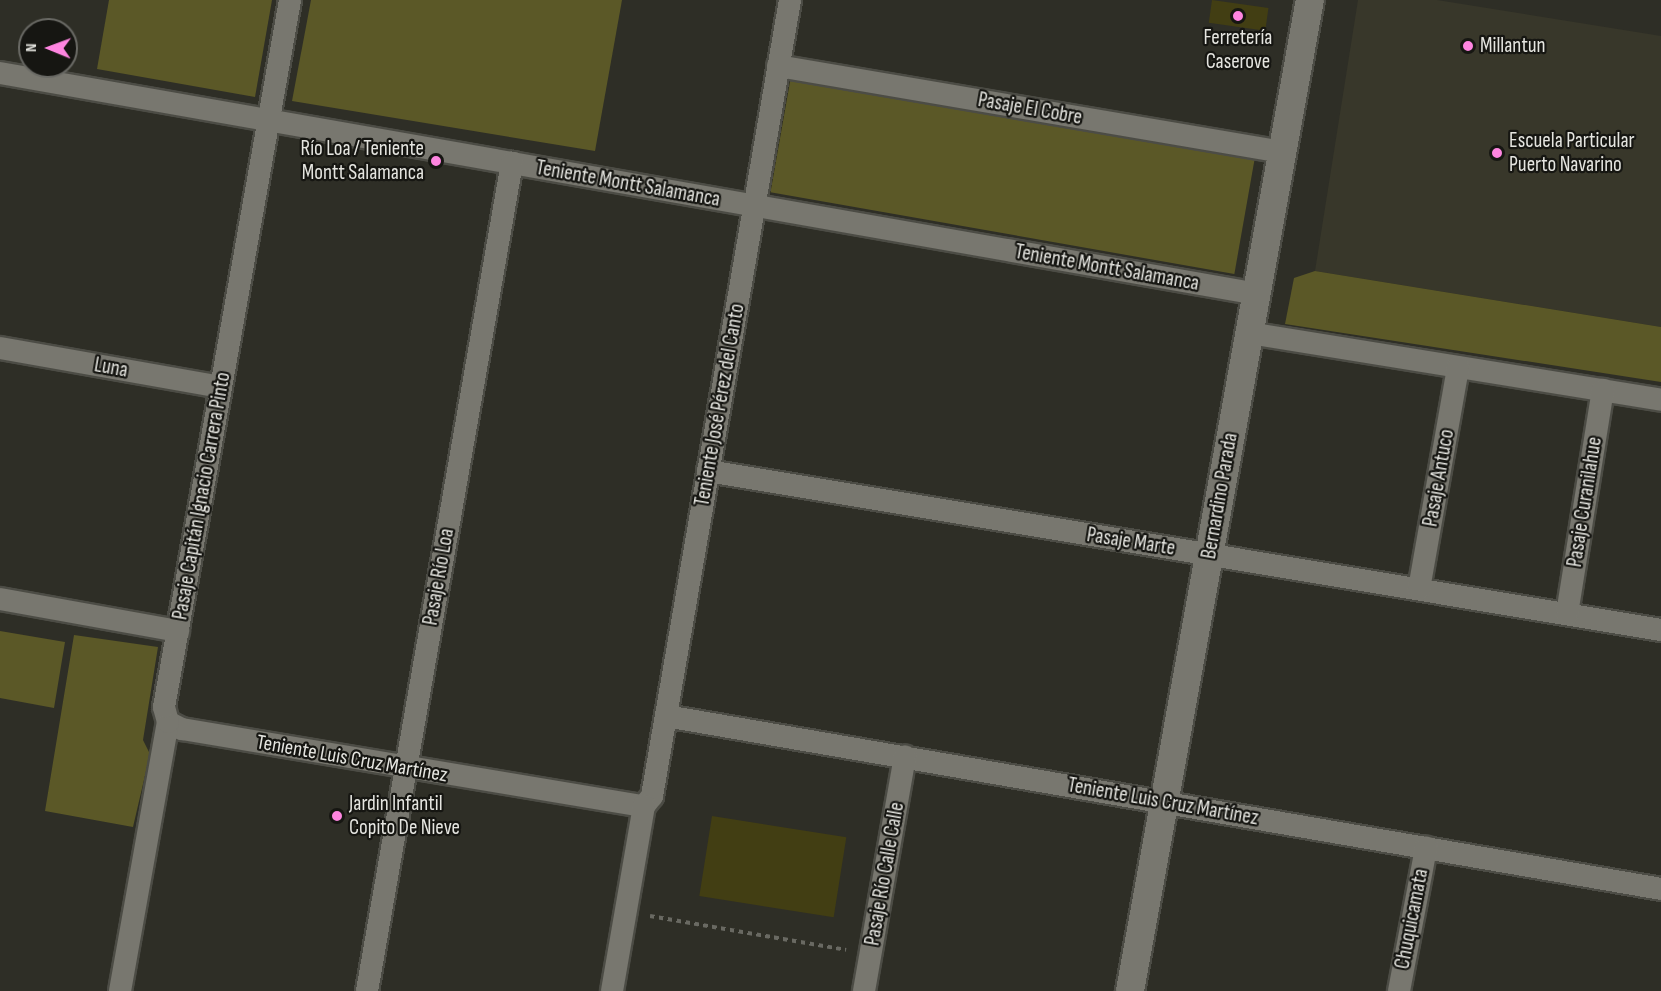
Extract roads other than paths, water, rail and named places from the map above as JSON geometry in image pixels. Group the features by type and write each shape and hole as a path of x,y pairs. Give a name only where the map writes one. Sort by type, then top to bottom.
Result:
{"street":[{"name":"Pasaje Capitán Ignacio Carrera Pinto","path":"120,991 168,722 164,707 290,0"},
{"name":"Teniente José Pérez del Canto","path":"612,991 644,806 652,796 790,0"},
{"name":"Bernardino Parada","path":"1130,991 1310,0"},
{"name":"Pasaje El Cobre","path":"778,66 1282,152"},
{"name":"Teniente Montt Salamanca","path":"0,73 1257,294"},
{"name":"Pasaje Río Loa","path":"367,991 512,163"},
{"path":"1249,333 1661,400"},
{"name":"Luna","path":"0,348 221,387"},
{"name":"Pasaje Antuco","path":"1419,589 1458,367"},
{"name":"Pasaje Curanilahue","path":"1567,614 1603,390"},
{"name":"Pasaje Marte","path":"708,471 1661,630"},
{"path":"0,599 178,631"},
{"name":"Teniente Luis Cruz Martínez","path":"666,716 1661,889"},
{"name":"Teniente Luis Cruz Martínez","path":"168,722 182,729 406,769 644,806"},
{"name":"Pasaje Río Calle Calle","path":"864,991 905,758"},
{"name":"Chuquicamata","path":"1399,991 1426,848"}],"place":[{"name":"Ferretería Caserove","path":"1238,16"},
{"name":"Millantun","path":"1468,46"},
{"name":"Escuela Particular Puerto Navarino","path":"1497,153"},
{"name":"Río Loa / Teniente Montt Salamanca","path":"436,161"},
{"name":"Jardin Infantil Copito De Nieve","path":"337,816"}]}
